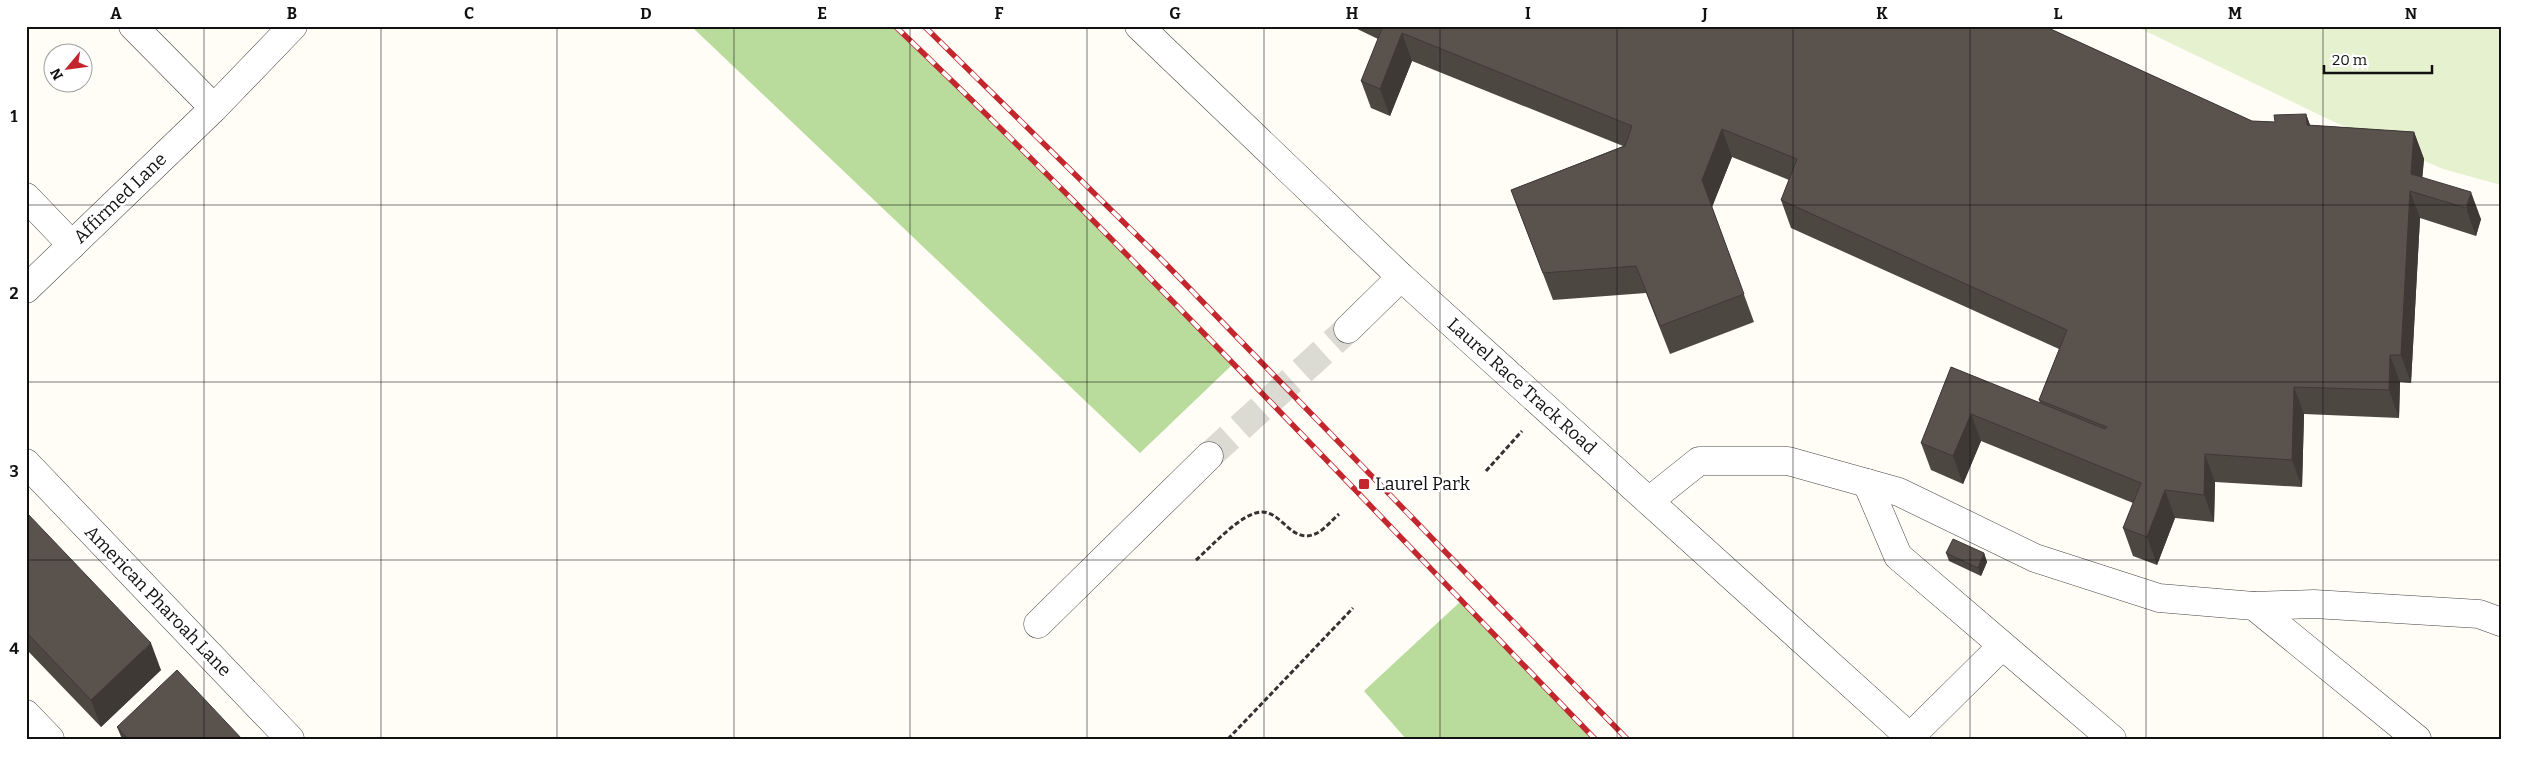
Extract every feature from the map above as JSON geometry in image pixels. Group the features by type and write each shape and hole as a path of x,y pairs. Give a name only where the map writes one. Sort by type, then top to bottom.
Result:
{"street":[{"path":"134,26 214,108"},
{"name":"Affirmed Lane","path":"26,289 214,108 293,26"},
{"name":"Laurel Race Track Road","path":"1139,26 1401,277 1911,738"},
{"path":"26,197 72,245"},
{"path":"1348,329 1401,277"},
{"path":"1038,624 1209,456"},
{"path":"1649,501 1699,462 1788,461 1899,492 2035,558 2160,598 2254,606 2314,604 2479,614 2501,622"},
{"name":"American Pharoah Lane","path":"26,463 290,739"},
{"path":"1867,483 1898,556 2112,739"},
{"path":"2254,606 2417,739"},
{"path":"1911,738 2002,646"},
{"path":"26,714 50,739"}],"path":[{"path":"1486,471 1545,406"},
{"path":"1196,560 1243,518 1261,512 1273,515 1295,533 1305,536 1316,534 1339,514"},
{"path":"1228,739 1353,608"}],"green space":[{"path":"691,26 895,26 987,114 1233,364 1140,453"},
{"path":"2135,26 2501,26 2501,185 2443,169 2330,120"},
{"path":"1461,601 1595,739 1406,739 1364,691"}],"building":[{"path":"1383,26 2044,26 2252,121 2275,122 2274,115 2306,114 2307,125 2414,132 2411,174 2471,192 2466,208 2410,191 2401,355 2390,355 2389,390 2294,387 2292,460 2205,454 2204,495 2165,490 2147,537 2123,528 2141,483 1971,414 1953,456 1921,443 1951,367 2105,429 2107,427 2039,400 2067,330 1781,200 1797,159 1722,129 1702,180 1744,294 1660,326 1636,266 1543,273 1511,190 1625,146 1632,126 1402,33 1380,89 1361,81"},
{"path":"26,512 151,643 91,700 26,632"},
{"path":"1953,539 1984,553 1978,568 1946,553"},
{"path":"177,670 242,739 128,739 117,727"}],"tunnel":[{"path":"1209,456 1348,329"}],"railway":[{"path":"895,26 985,113 1161,290 1595,739"},
{"path":"924,26 1162,260 1627,739"}],"place":[{"name":"Laurel Park","path":"1364,484"}]}
